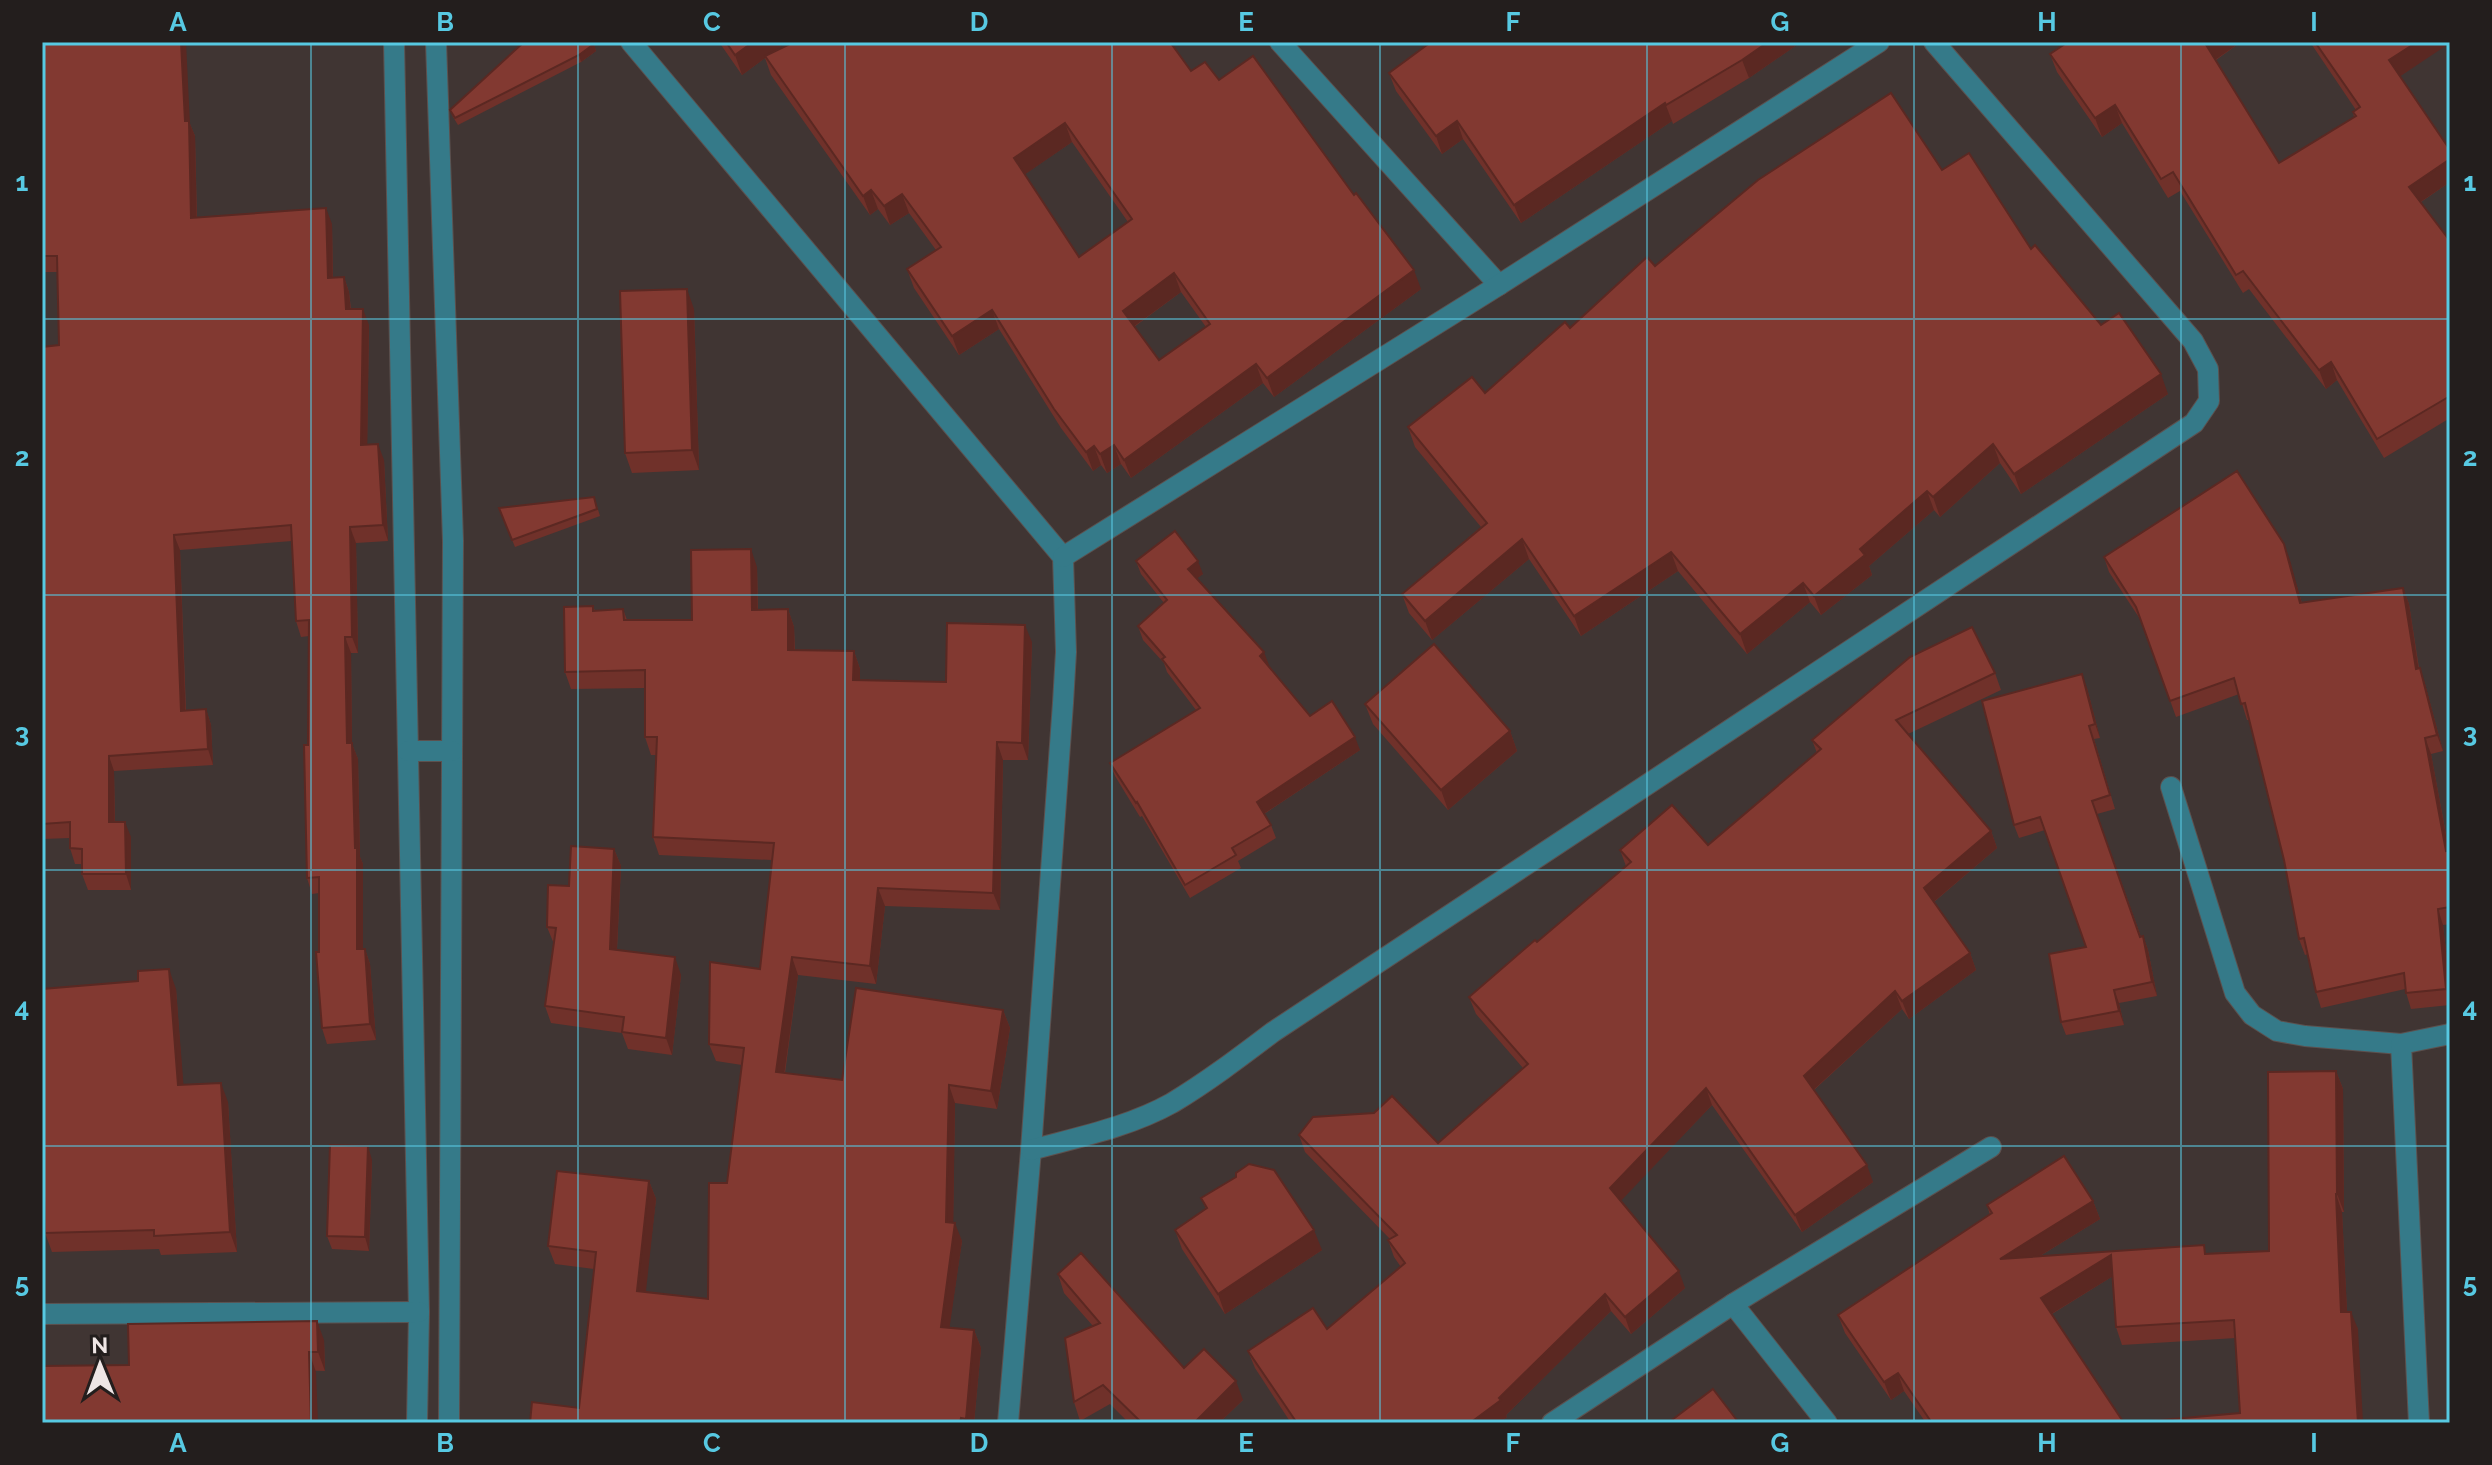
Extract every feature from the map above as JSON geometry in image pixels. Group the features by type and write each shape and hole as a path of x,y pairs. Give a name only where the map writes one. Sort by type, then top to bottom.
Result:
{"street":[{"path":"394,42 419,1312 417,1423"},
{"path":"436,42 453,541 449,1423"},
{"path":"631,42 1063,557 1066,652 1031,1150 1008,1423"},
{"path":"1280,42 1499,285"},
{"path":"1063,557 1499,285 1879,42"},
{"path":"1031,1150 1111,1129 1170,1104 1287,1023 2194,423 2209,401 2208,369 2193,341 1934,42"},
{"path":"408,751 452,751"},
{"path":"2171,787 2235,993 2252,1015 2277,1031 2401,1044 2450,1034"},
{"path":"2401,1044 2419,1423"},
{"path":"1552,1423 1733,1304 1991,1147"},
{"path":"1733,1304 1827,1423"},
{"path":"42,1314 419,1312"}],"building":[{"path":"42,42 181,42 185,121 189,121 191,218 326,208 328,278 344,277 346,309 363,309 361,445 378,444 383,525 350,527 352,637 345,637 347,743 352,743 357,848 357,949 365,949 370,1024 322,1028 316,952 319,952 319,877 307,878 304,745 308,745 309,620 296,621 291,525 174,535 181,711 206,709 208,749 109,756 109,822 125,822 126,874 82,874 82,849 70,848 70,822 42,824 42,347 59,345 57,256 42,256"},
{"path":"524,42 594,44 579,55 455,118 450,110"},
{"path":"726,42 753,42 735,55"},
{"path":"794,42 1170,42 1191,71 1205,62 1219,80 1253,56 1354,195 1356,193 1414,270 1267,378 1256,364 1124,460 1114,445 1100,454 1094,446 1086,452 1054,409 992,310 952,336 907,269 941,247 902,194 884,206 871,190 863,196 765,56","holes":["1065,123 1132,219 1079,257 1014,158","1174,273 1210,324 1159,360 1123,311"]},
{"path":"1431,42 1768,42 1665,103 1514,205 1457,121 1436,136 1389,73"},
{"path":"2068,42 2208,42 2205,43 2279,163 2356,116 2353,112 2360,107 2315,42 2417,42 2389,60 2450,150 2450,159 2409,187 2450,241 2450,396 2377,439 2331,362 2319,370 2243,271 2236,275 2173,172 2161,179 2115,105 2095,118 2050,54"},
{"path":"1891,93 1942,170 1969,153 2031,249 2035,245 2101,325 2119,313 2161,374 2014,474 1993,444 1933,497 1927,491 1860,549 1865,555 1814,596 1803,583 1740,634 1671,552 1574,616 1522,539 1425,621 1402,594 1487,523 1408,427 1472,377 1485,393 1565,322 1570,328 1647,257 1655,266 1758,180"},
{"path":"687,289 692,450 625,453 620,291"},
{"path":"2237,471 2284,544 2300,603 2403,588 2416,669 2420,668 2437,735 2425,738 2446,851 2450,850 2450,907 2438,909 2446,989 2406,993 2404,973 2316,992 2304,938 2299,939 2284,860 2245,703 2241,704 2234,678 2170,701 2136,607 2104,557"},
{"path":"594,497 597,509 512,540 499,508"},
{"path":"1175,531 1198,561 1188,569 1264,652 1260,656 1310,716 1332,701 1355,737 1257,802 1271,825 1232,848 1236,855 1185,885 1137,802 1110,763 1200,708 1162,659 1165,657 1138,626 1167,600 1136,561"},
{"path":"751,549 752,610 788,609 788,650 854,651 853,680 946,682 947,623 1025,625 1022,743 997,742 993,893 878,888 870,966 792,957 776,1072 842,1080 856,988 1003,1010 991,1091 949,1085 946,1222 955,1223 941,1327 974,1330 966,1419 961,1418 960,1423 530,1423 532,1402 579,1408 596,1252 548,1246 557,1171 649,1181 637,1291 708,1299 709,1183 727,1183 744,1048 709,1044 710,962 760,969 774,843 653,837 657,737 645,737 645,670 565,672 564,607 593,606 593,611 623,609 624,620 692,620 691,550"},
{"path":"1972,627 1995,673 1896,720 1991,831 1924,888 1970,953 1902,1001 1895,991 1804,1076 1867,1165 1795,1215 1706,1088 1610,1188 1679,1271 1625,1317 1605,1294 1499,1398 1501,1400 1470,1423 1297,1423 1248,1351 1313,1308 1327,1329 1405,1263 1388,1240 1397,1235 1299,1135 1313,1117 1374,1113 1392,1096 1438,1143 1528,1064 1469,997 1631,862 1620,850 1672,805 1708,845 1821,749 1812,740 1910,657"},
{"path":"1434,644 1510,731 1441,790 1365,704"},
{"path":"2082,674 2095,724 2089,726 2110,795 2092,801 2140,937 2143,936 2152,982 2114,990 2119,1011 2061,1022 2049,954 2086,947 2040,817 2014,825 1982,701"},
{"path":"571,846 614,849 610,949 675,957 666,1038 622,1032 624,1017 545,1006 556,928 547,927 548,885 569,886"},
{"path":"169,969 178,1085 221,1083 230,1232 154,1236 154,1230 45,1233 42,989 138,981 138,971"},
{"path":"2336,1071 2336,1194 2341,1312 2351,1312 2358,1423 2127,1423 2240,1413 2234,1320 2116,1327 2111,1255 2041,1298 2124,1423 1932,1423 1898,1373 1884,1382 1838,1315 1992,1213 1987,1205 2064,1156 2093,1201 2000,1259 2204,1245 2205,1254 2269,1251 2268,1072"},
{"path":"330,1145 368,1146 365,1237 327,1236"},
{"path":"1249,1164 1274,1170 1314,1230 1218,1294 1175,1230 1207,1208 1201,1198 1236,1177 1236,1173"},
{"path":"1081,1253 1184,1368 1204,1349 1236,1381 1194,1423 1142,1423 1103,1385 1074,1402 1065,1338 1100,1323 1058,1274"},
{"path":"317,1321 318,1352 309,1352 311,1423 42,1423 42,1366 129,1365 128,1324"},
{"path":"1713,1389 1739,1423 1668,1423"}]}
